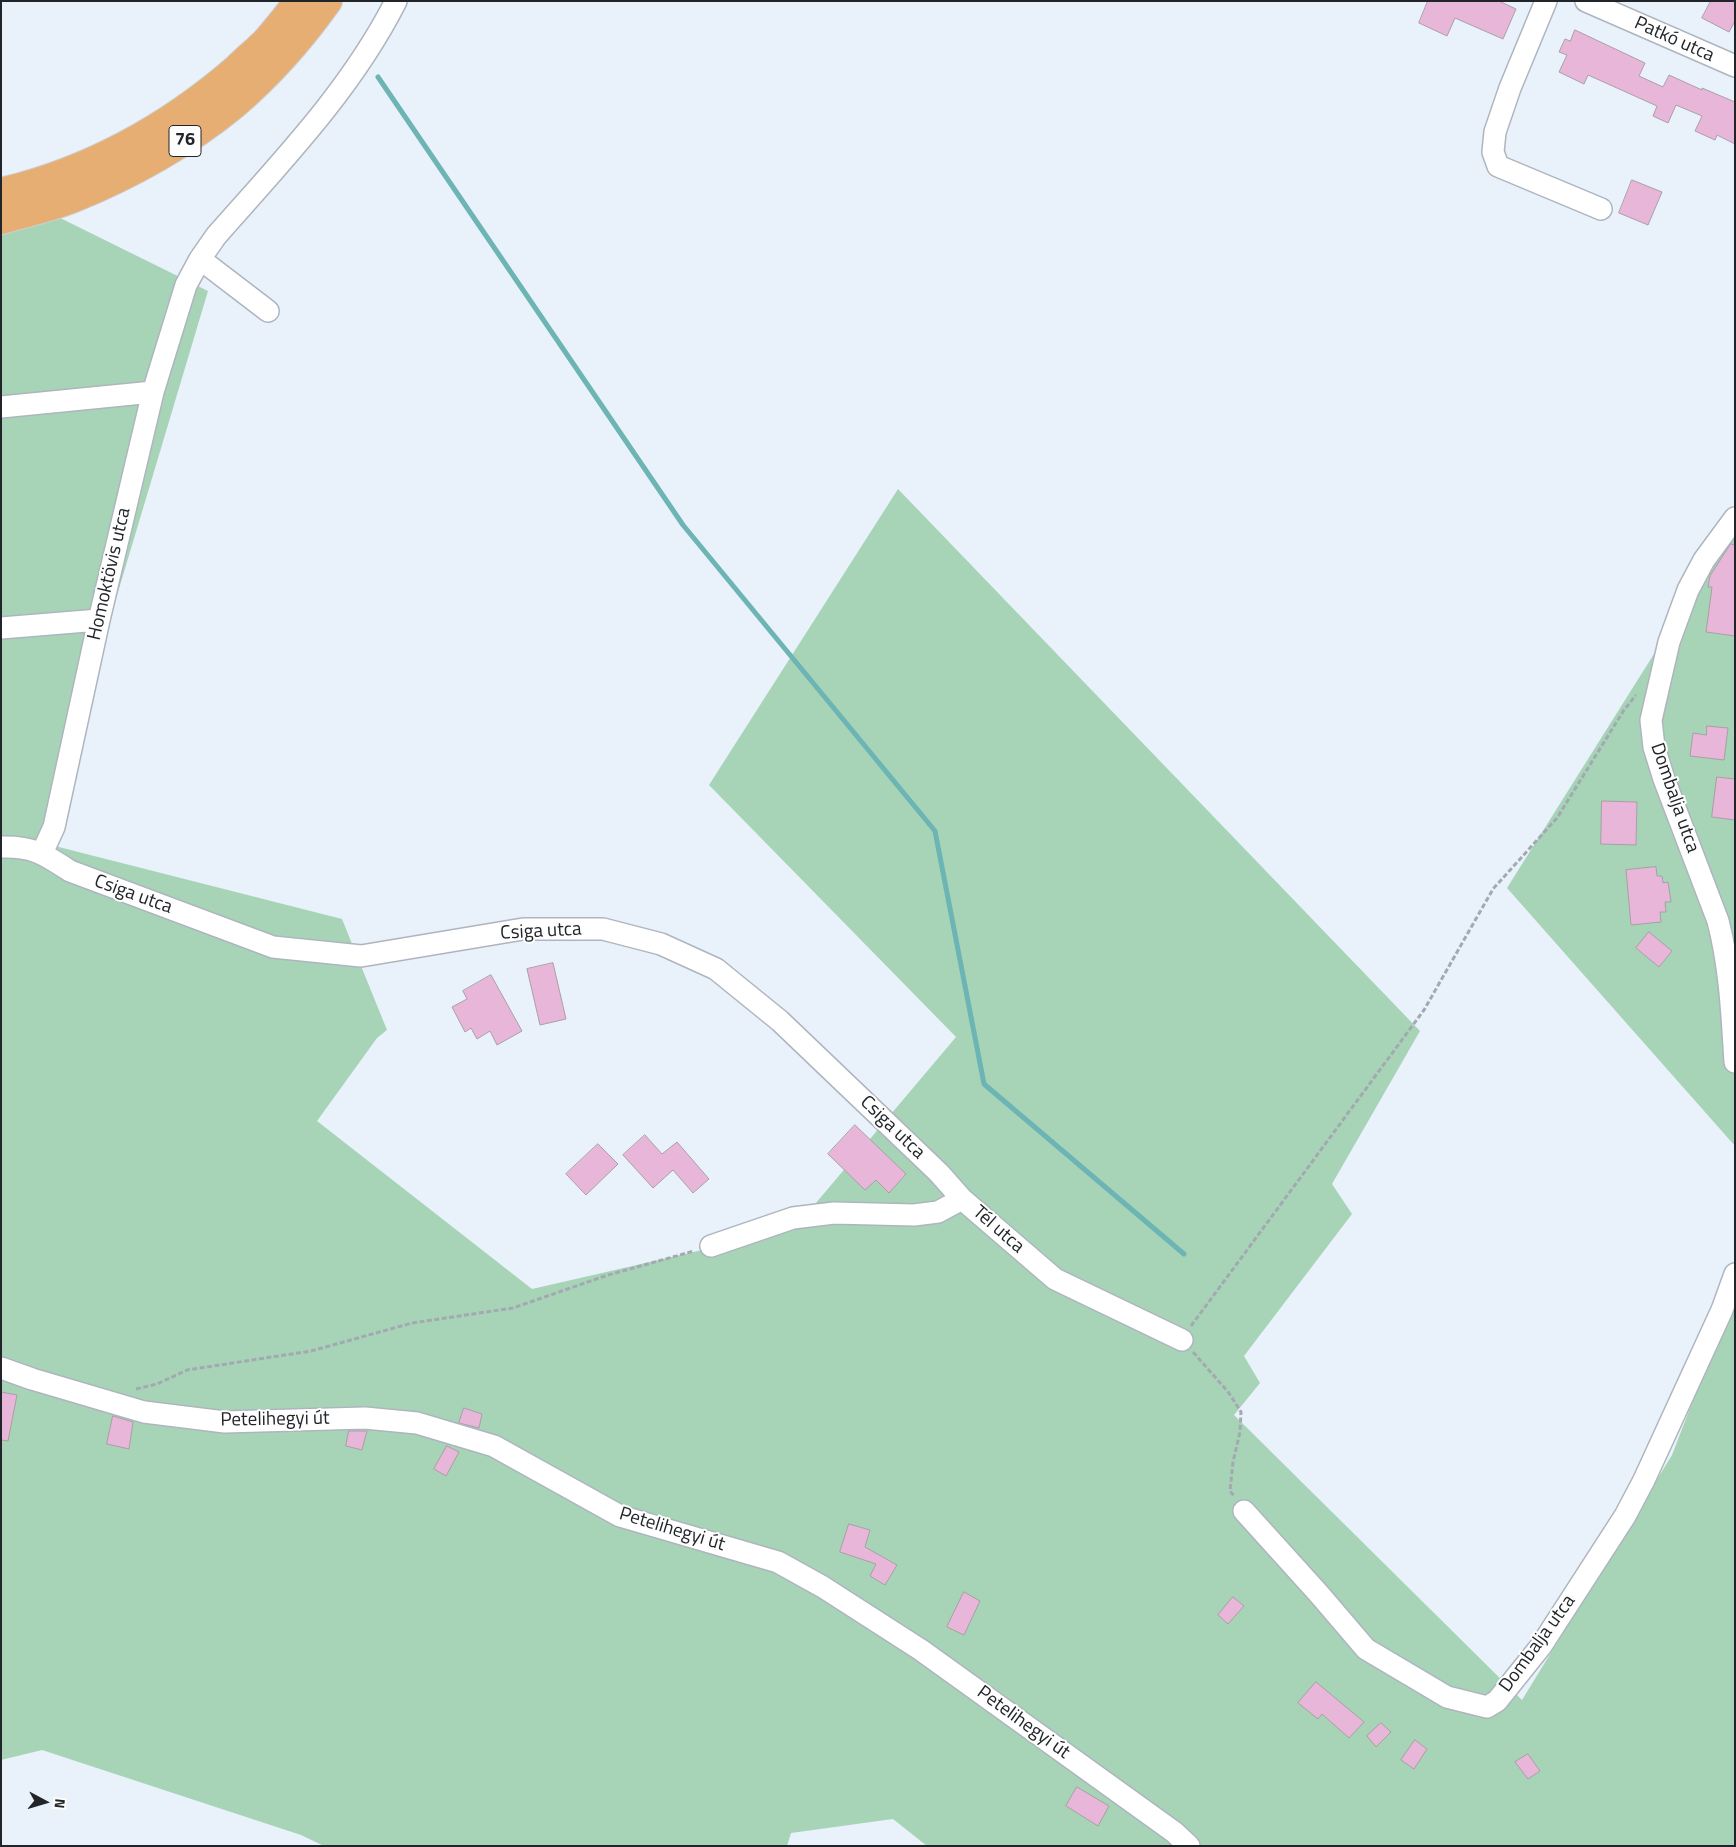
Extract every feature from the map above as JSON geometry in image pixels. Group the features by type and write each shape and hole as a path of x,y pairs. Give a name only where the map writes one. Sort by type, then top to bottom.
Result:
{"main road":[{"name":"76","path":"1,192 30,185 99,159 161,126 218,84 258,49 299,1"},
{"name":"76","path":"1,220 72,199 113,181 180,144 234,105 283,57 328,1"}],"street":[{"name":"Homoktövis utca","path":"42,853 54,827 99,620 153,392 183,294 200,260 216,236 334,99 357,68 383,28 396,1"},
{"path":"1546,1 1510,88 1496,132 1493,152 1498,166 1601,209"},
{"name":"Patkó utca","path":"1586,1 1735,66"},
{"path":"200,260 268,312"},
{"path":"1,408 153,392"},
{"name":"Dombalja utca","path":"1735,518 1704,560 1688,590 1668,642 1651,720 1654,747 1664,779 1726,919 1724,943 1730,991 1735,1062"},
{"path":"1,628 99,620"},
{"path":"1,847 20,846 42,853"},
{"name":"Csiga utca","path":"42,853 70,871 274,947 361,956 532,929 603,929 661,944 716,969 780,1021 938,1172 962,1200"},
{"name":"Tél utca","path":"711,1246 793,1218 834,1213 914,1215 938,1212 962,1200 1055,1279 1182,1340"},
{"name":"Dombalja utca","path":"1244,1512 1366,1649 1447,1697 1487,1707 1497,1701 1541,1646 1625,1516 1644,1480 1718,1319 1735,1274"},
{"name":"Petelihegyi út","path":"1,1368 144,1412 225,1422 365,1418 416,1422 494,1446 620,1516 778,1562 823,1587 921,1650 1167,1827 1189,1846"}],"path":[{"path":"1244,1512 1230,1491 1242,1412 1229,1393 1182,1340 1424,1010 1493,890 1557,818 1624,710 1637,695"},
{"path":"133,1390 157,1384 187,1370 311,1351 412,1323 513,1308 605,1276 711,1246"}],"green space":[{"path":"1,211 46,211 208,291 43,843 342,919 387,1030 377,1038 317,1121 532,1289 794,1229 956,1037 709,785 898,489 1420,1031 1332,1184 1352,1214 1244,1356 1260,1383 1234,1415 1522,1700 1672,1455 1735,1291 1735,1846 927,1846 893,1819 791,1833 787,1846 324,1846 301,1835 42,1750 1,1760"},
{"path":"1735,535 1735,1146 1507,888 1691,595"}],"building":[{"path":"1428,1 1499,1 1516,9 1503,39 1455,18 1447,36 1419,23"},
{"path":"1711,1 1735,1 1735,21 1729,32 1702,18"},
{"path":"1575,30 1645,63 1639,76 1663,87 1669,75 1735,102 1735,144 1717,135 1715,140 1695,131 1702,116 1676,105 1668,123 1653,116 1657,106 1588,75 1584,84 1559,72 1567,55 1559,52 1565,39 1570,41"},
{"path":"1632,180 1662,192 1648,225 1619,213"},
{"path":"1731,544 1735,545 1735,636 1706,632 1712,587 1708,587 1710,576"},
{"path":"1707,726 1728,728 1724,760 1690,756 1693,733 1706,735"},
{"path":"1717,777 1735,779 1735,820 1712,817"},
{"path":"1602,801 1637,802 1636,845 1601,844"},
{"path":"1656,867 1657,876 1662,876 1663,883 1668,882 1671,902 1665,902 1666,912 1660,912 1661,922 1631,925 1626,870"},
{"path":"1649,932 1672,951 1659,967 1636,948"},
{"path":"553,963 566,1019 540,1025 527,969"},
{"path":"491,975 522,1031 497,1045 490,1031 477,1039 471,1028 465,1032 452,1007 467,999 463,991"},
{"path":"855,1125 906,1174 889,1193 876,1180 865,1190 828,1154"},
{"path":"645,1135 662,1154 677,1142 709,1179 693,1193 673,1170 653,1188 623,1155"},
{"path":"598,1144 618,1164 586,1195 566,1174"},
{"path":"1,1392 17,1395 8,1441 1,1440"},
{"path":"464,1408 482,1414 479,1428 459,1423"},
{"path":"113,1416 133,1422 129,1449 107,1444"},
{"path":"349,1431 367,1431 362,1450 346,1446"},
{"path":"447,1446 459,1452 446,1476 434,1469"},
{"path":"849,1524 870,1530 865,1547 897,1565 885,1585 870,1576 876,1564 840,1552"},
{"path":"964,1592 980,1601 964,1635 947,1627"},
{"path":"1233,1597 1244,1606 1228,1624 1218,1615"},
{"path":"1316,1682 1364,1722 1349,1738 1322,1714 1318,1719 1298,1703"},
{"path":"1381,1723 1391,1732 1376,1747 1367,1736"},
{"path":"1415,1740 1427,1749 1414,1769 1401,1760"},
{"path":"1528,1754 1540,1771 1528,1779 1515,1762"},
{"path":"1077,1787 1109,1806 1098,1826 1066,1806"}],"waterway":[{"path":"378,77 683,525 935,831 984,1084 1184,1254"}]}
